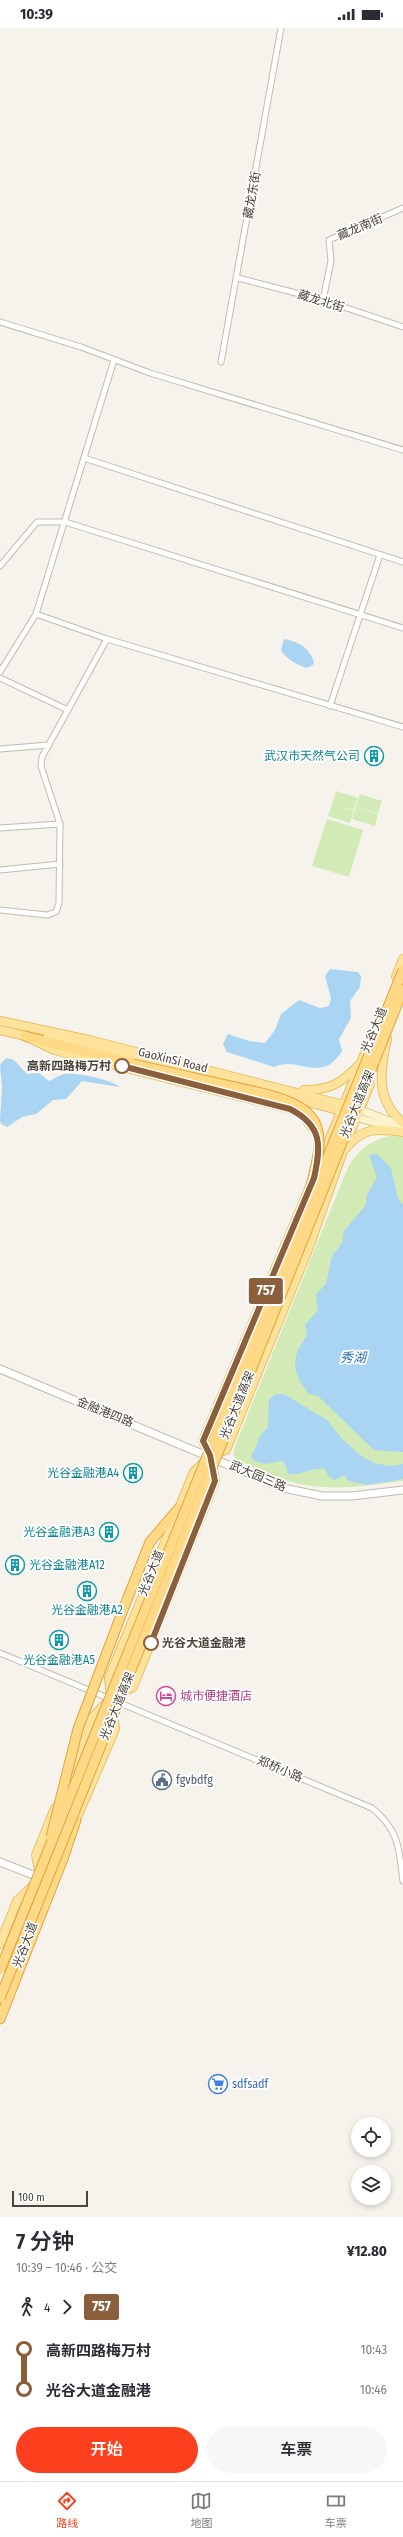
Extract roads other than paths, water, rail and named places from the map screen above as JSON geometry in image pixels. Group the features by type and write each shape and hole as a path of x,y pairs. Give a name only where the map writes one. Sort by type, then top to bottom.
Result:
{"highway":[{"name":"光谷大道高架","path":"0,1970 48,1855 403,970"},
{"name":"光谷大道高架","path":"0,1998 403,990"},
{"path":"25,1036 133,1064 266,1094 289,1101 306,1110 314,1119 320,1143 311,1188 295,1239"},
{"path":"48,1855 54,1818 78,1729 150,1542 179,1508"},
{"path":"0,2019 52,1889 76,1820"}],"main road":[{"name":"光谷大道","path":"0,2010 40,1909 41,1878 36,1855 91,1719 111,1698 133,1687 215,1481 210,1455 203,1441 314,1178 403,959"},
{"name":"光谷大道","path":"0,1944 17,1900 57,1863 115,1729 109,1678 194,1472 210,1455 226,1450 309,1247 343,1151 358,1119 403,997"},
{"name":"GaoXinSi Road","path":"0,1021 89,1040 291,1090 342,1108"},
{"name":"GaoXinSi Road","path":"0,1030 25,1036 69,1042 342,1108"},
{"name":"GaoXinSi Road","path":"25,1036 54,1050 290,1109 311,1124 317,1135 319,1146 314,1178"},
{"path":"387,1038 382,1060 381,1090 392,1112 403,1125"},
{"path":"291,1090 326,1088 339,1084 359,1065 366,1049"},
{"path":"342,1108 361,1110 403,1125"},
{"path":"342,1108 358,1119 403,1132"},
{"path":"343,1151 363,1132 379,1128 403,1132"}],"street":[{"name":"藏龙东街","path":"221,362 238,278 281,28"},
{"name":"藏龙南街","path":"323,300 331,261 329,240 403,208"},
{"name":"藏龙北街","path":"238,278 323,300 403,328"},
{"path":"0,322 81,347 114,360 234,400 403,450"},
{"path":"0,672 36,614 114,360"},
{"path":"84,458 403,562"},
{"path":"0,566 37,522 65,522 403,628"},
{"path":"330,706 380,555"},
{"path":"36,614 107,639 403,727"},
{"path":"0,910 46,915 56,912 59,903 60,824 41,766 42,757 107,639"},
{"path":"0,678 68,710"},
{"path":"0,749 49,745"},
{"path":"0,828 60,824"},
{"path":"0,870 60,864"},
{"name":"金融港四路","path":"0,1369 210,1455"},
{"name":"武大园三路","path":"210,1455 283,1488 322,1496 352,1496 403,1490"},
{"name":"郑桥小路","path":"0,1653 372,1808 387,1820 394,1833 403,1880"},
{"path":"0,1862 41,1878"}],"water":[{"path":"284,639 303,646 312,657 314,662 313,665 306,668 288,659 281,650"},
{"path":"330,969 358,972 361,976 360,987 350,1001 351,1018 339,1039 342,1051 334,1061 326,1066 318,1068 292,1064 283,1064 274,1067 227,1052 223,1044 228,1034 249,1041 265,1043 275,1030 281,1014 299,1000 320,1008 329,1006 331,998 325,976"},
{"path":"6,1058 14,1060 27,1074 39,1073 49,1081 60,1075 76,1074 109,1081 120,1087 82,1081 66,1099 53,1100 36,1114 22,1117 7,1127 1,1124 0,1120 2,1087 0,1065"},
{"name":"秀湖","path":"377,1154 391,1168 398,1199 403,1204 403,1452 374,1450 318,1396 309,1394 299,1380 295,1366 297,1352 307,1336 305,1325 318,1310 316,1294 326,1284 332,1256 342,1243 344,1231 366,1205 367,1195 377,1177 369,1155"},
{"path":"277,1394 284,1394 327,1420 341,1438 360,1455 374,1463 390,1466 403,1464 403,1479 368,1485 348,1481 344,1475 335,1480 329,1477 325,1469 315,1469 297,1474 288,1474 285,1464 281,1461 266,1464 254,1461 251,1456 260,1437 268,1428 269,1399"}],"place":[{"name":"武汉市天然气公司","path":"374,756"},
{"name":"高新四路梅万村","path":"122,1066"},
{"name":"光谷金融港A4","path":"133,1473"},
{"name":"光谷金融港A3","path":"109,1532"},
{"name":"光谷金融港A12","path":"15,1565"},
{"name":"光谷金融港A2","path":"87,1591"},
{"name":"光谷金融港A5","path":"59,1640"},
{"name":"光谷大道金融港","path":"151,1643"},
{"name":"城市便捷酒店","path":"166,1696"},
{"name":"fgvbdfg","path":"162,1780"},
{"name":"sdfsadf","path":"218,2084"}]}
